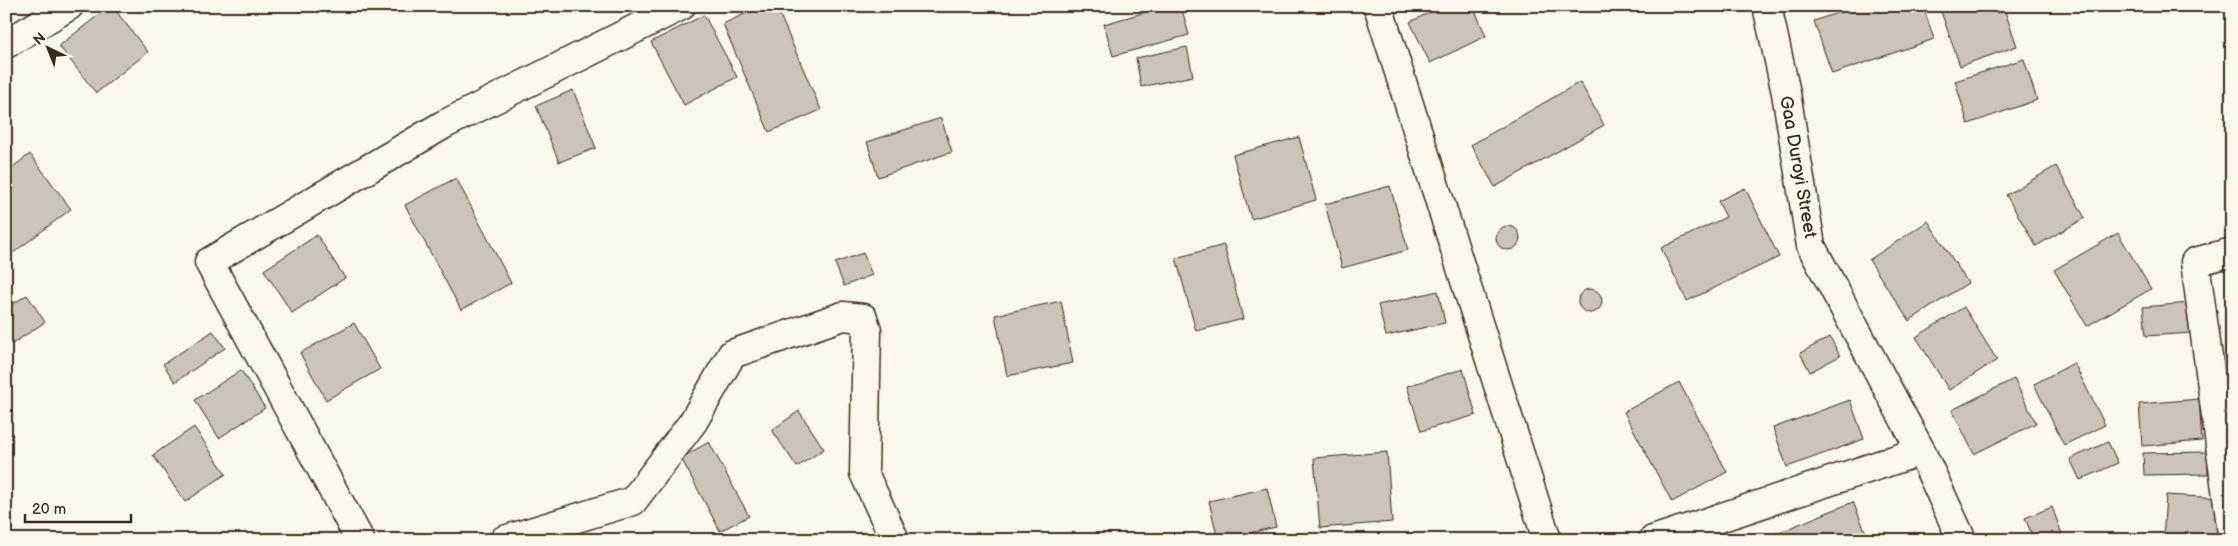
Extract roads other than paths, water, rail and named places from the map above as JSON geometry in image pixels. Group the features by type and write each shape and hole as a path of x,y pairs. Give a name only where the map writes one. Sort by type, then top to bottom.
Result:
{"street":[{"path":"6,44 69,6"},
{"path":"360,540 209,262 443,125 681,6"},
{"path":"1378,6 1547,540"},
{"name":"Gaa Duroyi Street","path":"1772,8 1811,246 1922,451 1962,540"},
{"path":"2232,252 2195,262 2232,533"},
{"path":"504,540 633,501 693,422 732,354 843,316 863,318 867,330 864,473 895,540"},
{"path":"1653,540 1922,451"}]}
